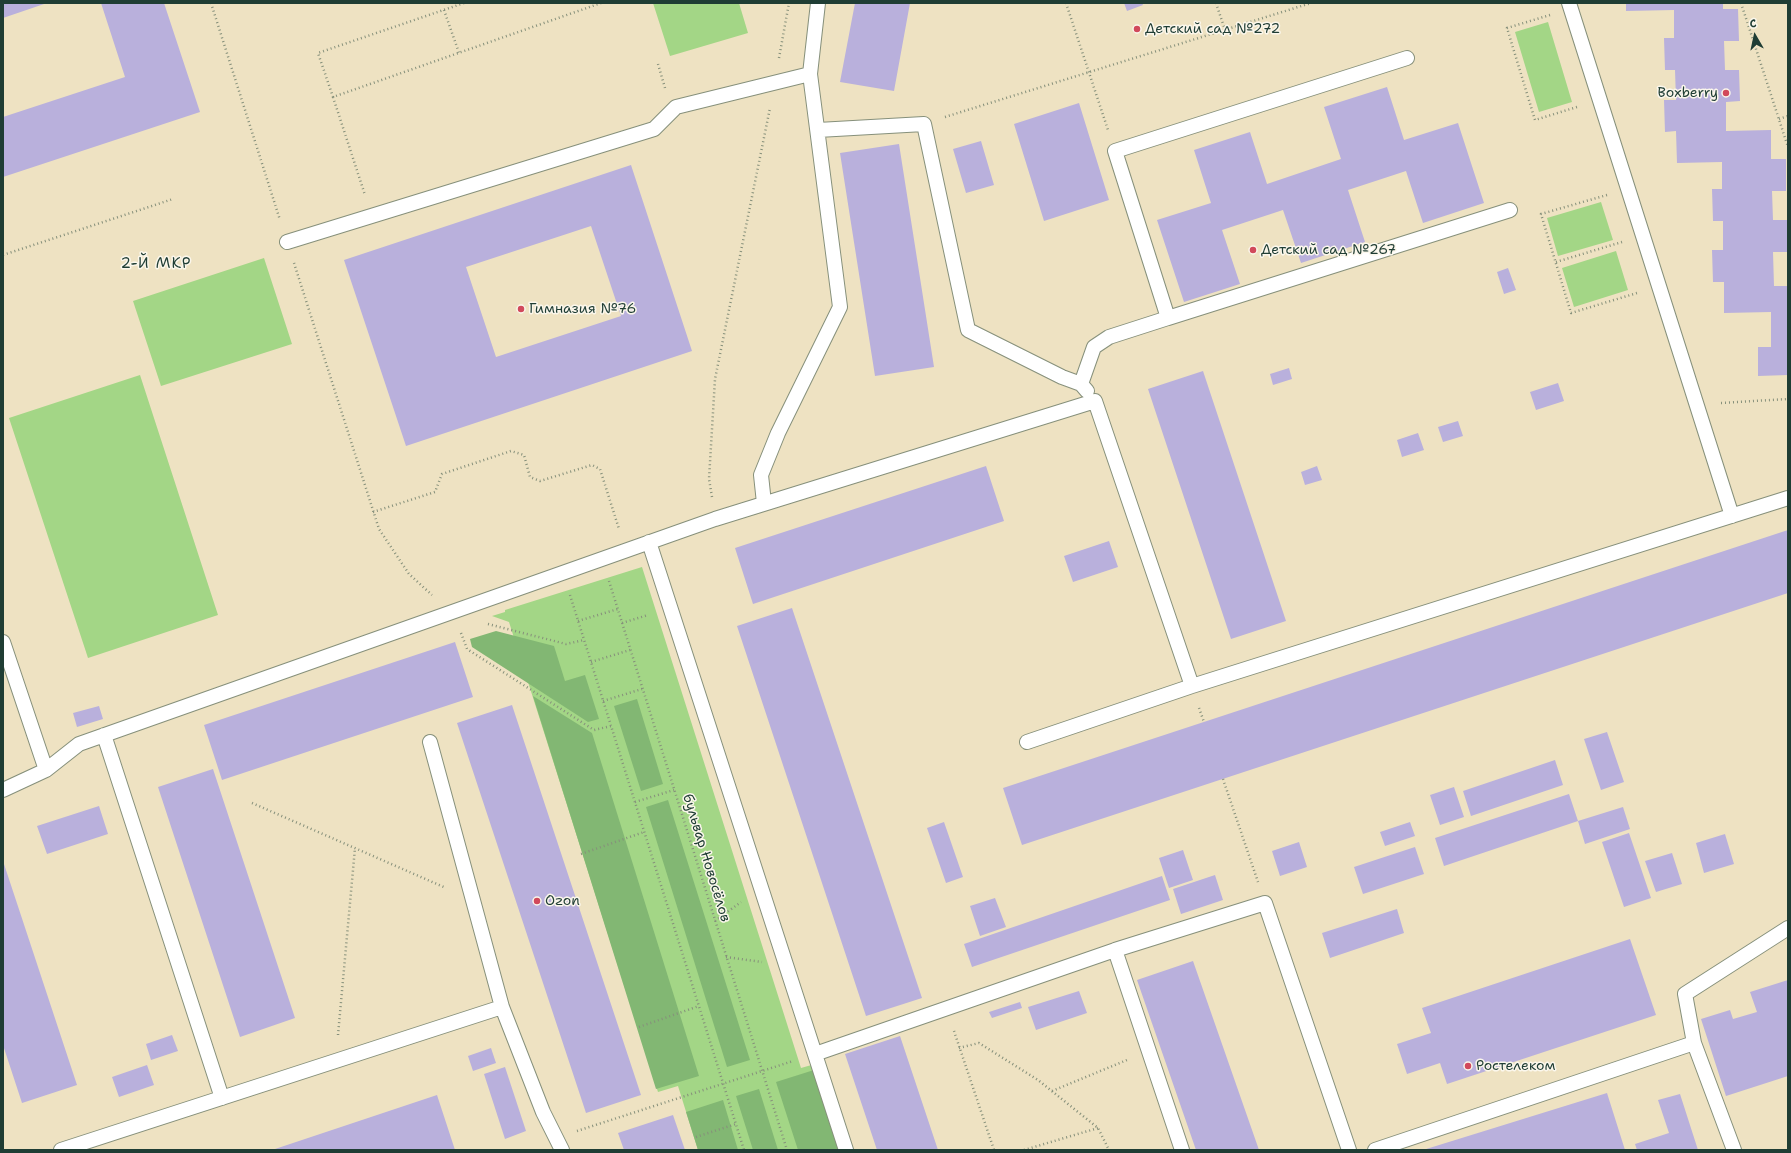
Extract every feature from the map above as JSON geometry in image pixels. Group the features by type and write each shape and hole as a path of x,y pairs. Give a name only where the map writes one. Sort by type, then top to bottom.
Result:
{"lane":[{"path":"764,503 760,475 778,433 840,307 810,74 818,3"},
{"path":"1569,3 1732,516"},
{"path":"1168,318 1115,150 1407,58"},
{"path":"287,242 654,129 676,107 810,74"},
{"path":"818,130 924,124 968,330 1062,377 1081,384 1095,401 1192,686"},
{"path":"1081,384 1094,347 1109,337 1510,210"},
{"path":"3,790 46,770 79,744 104,735 715,519 1095,401"},
{"path":"1027,742 1192,686 1788,498"},
{"path":"649,542 846,1150"},
{"path":"3,642 46,770"},
{"path":"104,735 222,1098"},
{"path":"430,742 502,1007 543,1112 559,1144"},
{"path":"815,1054 1115,950 1265,903 1349,1150"},
{"path":"1734,1150 1694,1043 1685,994 1788,928"},
{"path":"1115,950 1182,1150"},
{"path":"61,1150 502,1007"},
{"path":"1375,1150 1694,1043"}],"path":[{"path":"210,3 379,529 409,574 452,612"},
{"path":"372,216 318,53 464,3"},
{"path":"333,97 601,3"},
{"path":"715,519 709,479 715,379 775,82 789,3"},
{"path":"1066,3 1088,73 1115,150"},
{"path":"1216,3 1225,30"},
{"path":"924,124 1311,3"},
{"path":"1741,3 1788,147"},
{"path":"444,10 459,53"},
{"path":"1556,13 1507,28 1535,120 1578,107"},
{"path":"658,64 666,92"},
{"path":"1779,119 1788,116"},
{"path":"1613,193 1541,214 1571,313 1644,290"},
{"path":"3,255 173,199"},
{"path":"1556,262 1628,241"},
{"path":"1696,404 1788,399"},
{"path":"373,512 435,492 442,474 511,452 524,455 530,477 540,481 592,465 600,469 625,550"},
{"name":"бульвар Новосёлов","path":"608,580 787,1150"},
{"path":"569,592 744,1150"},
{"path":"622,623 670,608"},
{"path":"578,621 618,609"},
{"path":"481,622 566,644 584,640"},
{"path":"459,628 466,649 594,730 611,726"},
{"path":"591,662 630,650"},
{"path":"603,701 642,689"},
{"path":"1223,778 1265,903"},
{"path":"635,802 674,790"},
{"path":"252,803 473,900"},
{"path":"581,854 644,832"},
{"path":"336,1061 354,848"},
{"path":"715,920 761,888"},
{"path":"726,957 786,965"},
{"path":"639,1028 699,1006"},
{"path":"946,1008 994,1150"},
{"path":"960,1048 979,1043 1038,1080 1098,1128 1109,1150"},
{"path":"1052,1091 1150,1051"},
{"path":"559,1144 723,1082 815,1054"},
{"path":"696,1138 736,1124"},
{"path":"1024,1150 1098,1128"}],"green space":[{"path":"653,3 739,3 748,33 670,56"},
{"path":"1548,22 1572,102 1539,112 1515,32"},
{"path":"1601,202 1613,240 1558,256 1547,218"},
{"path":"1616,251 1628,290 1574,307 1562,268"},
{"path":"264,258 292,344 161,386 133,301"},
{"path":"140,375 218,615 88,658 9,418"},
{"path":"642,567 801,1068 815,1064 842,1150 698,1150 678,1086 658,1092 509,622 492,616 505,612 505,610"},
{"path":"496,631 554,646 565,681 585,675 599,719 588,722 472,647 470,639"},
{"path":"533,696 592,733 699,1076 656,1089"},
{"path":"637,699 663,784 641,791 614,706"},
{"path":"668,800 750,1060 727,1067 646,807"},
{"path":"814,1070 839,1150 798,1150 776,1082"},
{"path":"759,1089 778,1150 753,1150 736,1096"},
{"path":"723,1100 738,1150 698,1150 686,1112"}],"building":[{"path":"3,3 47,3 3,18"},
{"path":"101,3 164,3 200,112 3,177 3,117 125,77"},
{"path":"855,3 910,3 894,91 840,82"},
{"path":"1124,3 1142,3 1143,5 1127,11"},
{"path":"1626,3 1723,3 1723,9 1738,9 1739,41 1724,41 1725,70 1739,70 1740,101 1726,102 1726,131 1771,130 1771,159 1786,159 1786,191 1772,191 1773,220 1787,220 1788,252 1773,252 1774,286 1788,286 1788,375 1758,376 1758,347 1771,347 1771,312 1724,313 1724,282 1713,282 1712,250 1723,250 1723,221 1713,221 1712,189 1722,189 1722,162 1677,163 1676,131 1665,132 1664,100 1676,100 1675,70 1665,70 1664,38 1674,38 1674,10 1626,11"},
{"path":"1387,87 1404,140 1458,123 1484,203 1423,223 1406,171 1348,190 1365,242 1301,263 1283,210 1222,230 1240,284 1184,302 1157,220 1211,203 1194,150 1250,132 1267,184 1341,159 1324,107"},
{"path":"1079,103 1109,200 1044,221 1014,124"},
{"path":"981,141 994,185 966,193 953,149"},
{"path":"899,144 934,367 875,376 840,153"},
{"path":"631,165 692,351 406,446 344,260","holes":["591,226 621,316 496,357 466,267"]},
{"path":"1508,268 1516,290 1504,294 1497,272"},
{"path":"1289,368 1292,379 1273,385 1270,374"},
{"path":"1203,371 1286,621 1231,639 1148,389"},
{"path":"1558,383 1564,401 1536,410 1530,392"},
{"path":"1458,421 1463,436 1443,442 1438,427"},
{"path":"1418,433 1424,450 1402,457 1397,440"},
{"path":"986,466 1004,521 753,604 735,548"},
{"path":"1317,466 1322,480 1305,485 1301,472"},
{"path":"1788,530 1788,593 1022,845 1003,788"},
{"path":"1109,541 1118,567 1073,582 1064,556"},
{"path":"792,608 922,998 866,1016 737,626"},
{"path":"455,642 473,697 222,780 204,725"},
{"path":"512,705 641,1095 586,1113 457,723"},
{"path":"99,706 103,719 77,727 73,713"},
{"path":"1607,732 1624,782 1601,790 1584,739"},
{"path":"1555,760 1563,785 1471,816 1463,791"},
{"path":"213,769 295,1018 240,1037 158,787"},
{"path":"1454,787 1464,817 1440,825 1430,795"},
{"path":"1569,794 1578,821 1444,866 1435,838"},
{"path":"99,806 108,834 47,854 37,826"},
{"path":"1623,807 1630,829 1585,844 1578,821"},
{"path":"944,822 963,877 946,883 927,828"},
{"path":"1410,822 1415,836 1385,846 1380,832"},
{"path":"1629,833 1651,898 1624,907 1602,842"},
{"path":"1725,834 1734,864 1704,873 1696,843"},
{"path":"1299,842 1307,867 1280,876 1272,851"},
{"path":"1415,847 1424,874 1363,894 1354,867"},
{"path":"1183,850 1193,880 1169,888 1159,858"},
{"path":"1672,853 1682,884 1656,892 1645,861"},
{"path":"3,861 77,1085 22,1103 3,1045"},
{"path":"1215,875 1223,900 1181,914 1173,889"},
{"path":"1162,876 1170,900 972,967 964,944"},
{"path":"995,898 1006,927 980,936 970,906"},
{"path":"1397,909 1404,933 1330,958 1322,933"},
{"path":"1630,939 1656,1015 1447,1084 1440,1063 1407,1074 1397,1044 1431,1033 1422,1008"},
{"path":"1193,961 1259,1150 1196,1150 1137,980"},
{"path":"1788,980 1788,1076 1726,1096 1701,1019 1730,1010 1733,1019 1757,1012 1750,992"},
{"path":"1079,991 1087,1013 1036,1030 1028,1007"},
{"path":"1020,1002 1022,1008 992,1018 989,1012"},
{"path":"172,1035 178,1051 151,1060 146,1044"},
{"path":"900,1036 938,1150 877,1150 845,1054"},
{"path":"491,1048 496,1063 473,1071 468,1056"},
{"path":"147,1065 154,1085 119,1097 112,1077"},
{"path":"505,1067 526,1131 505,1139 484,1074"},
{"path":"1607,1093 1625,1150 1423,1150"},
{"path":"1680,1094 1698,1150 1637,1150 1635,1144 1669,1133 1658,1100"},
{"path":"437,1095 455,1150 272,1150"},
{"path":"673,1115 685,1150 624,1150 618,1133"}],"place":[{"name":"Детский сад №272","path":"1137,29"},
{"name":"Boxberry","path":"1726,93"},
{"name":"Детский сад №267","path":"1253,250"},
{"name":"Гимназия №76","path":"521,309"},
{"name":"Ozon","path":"537,901"},
{"name":"Ростелеком","path":"1468,1066"}],"district":[{"name":"2-Й МКР","path":"156,264"}]}
